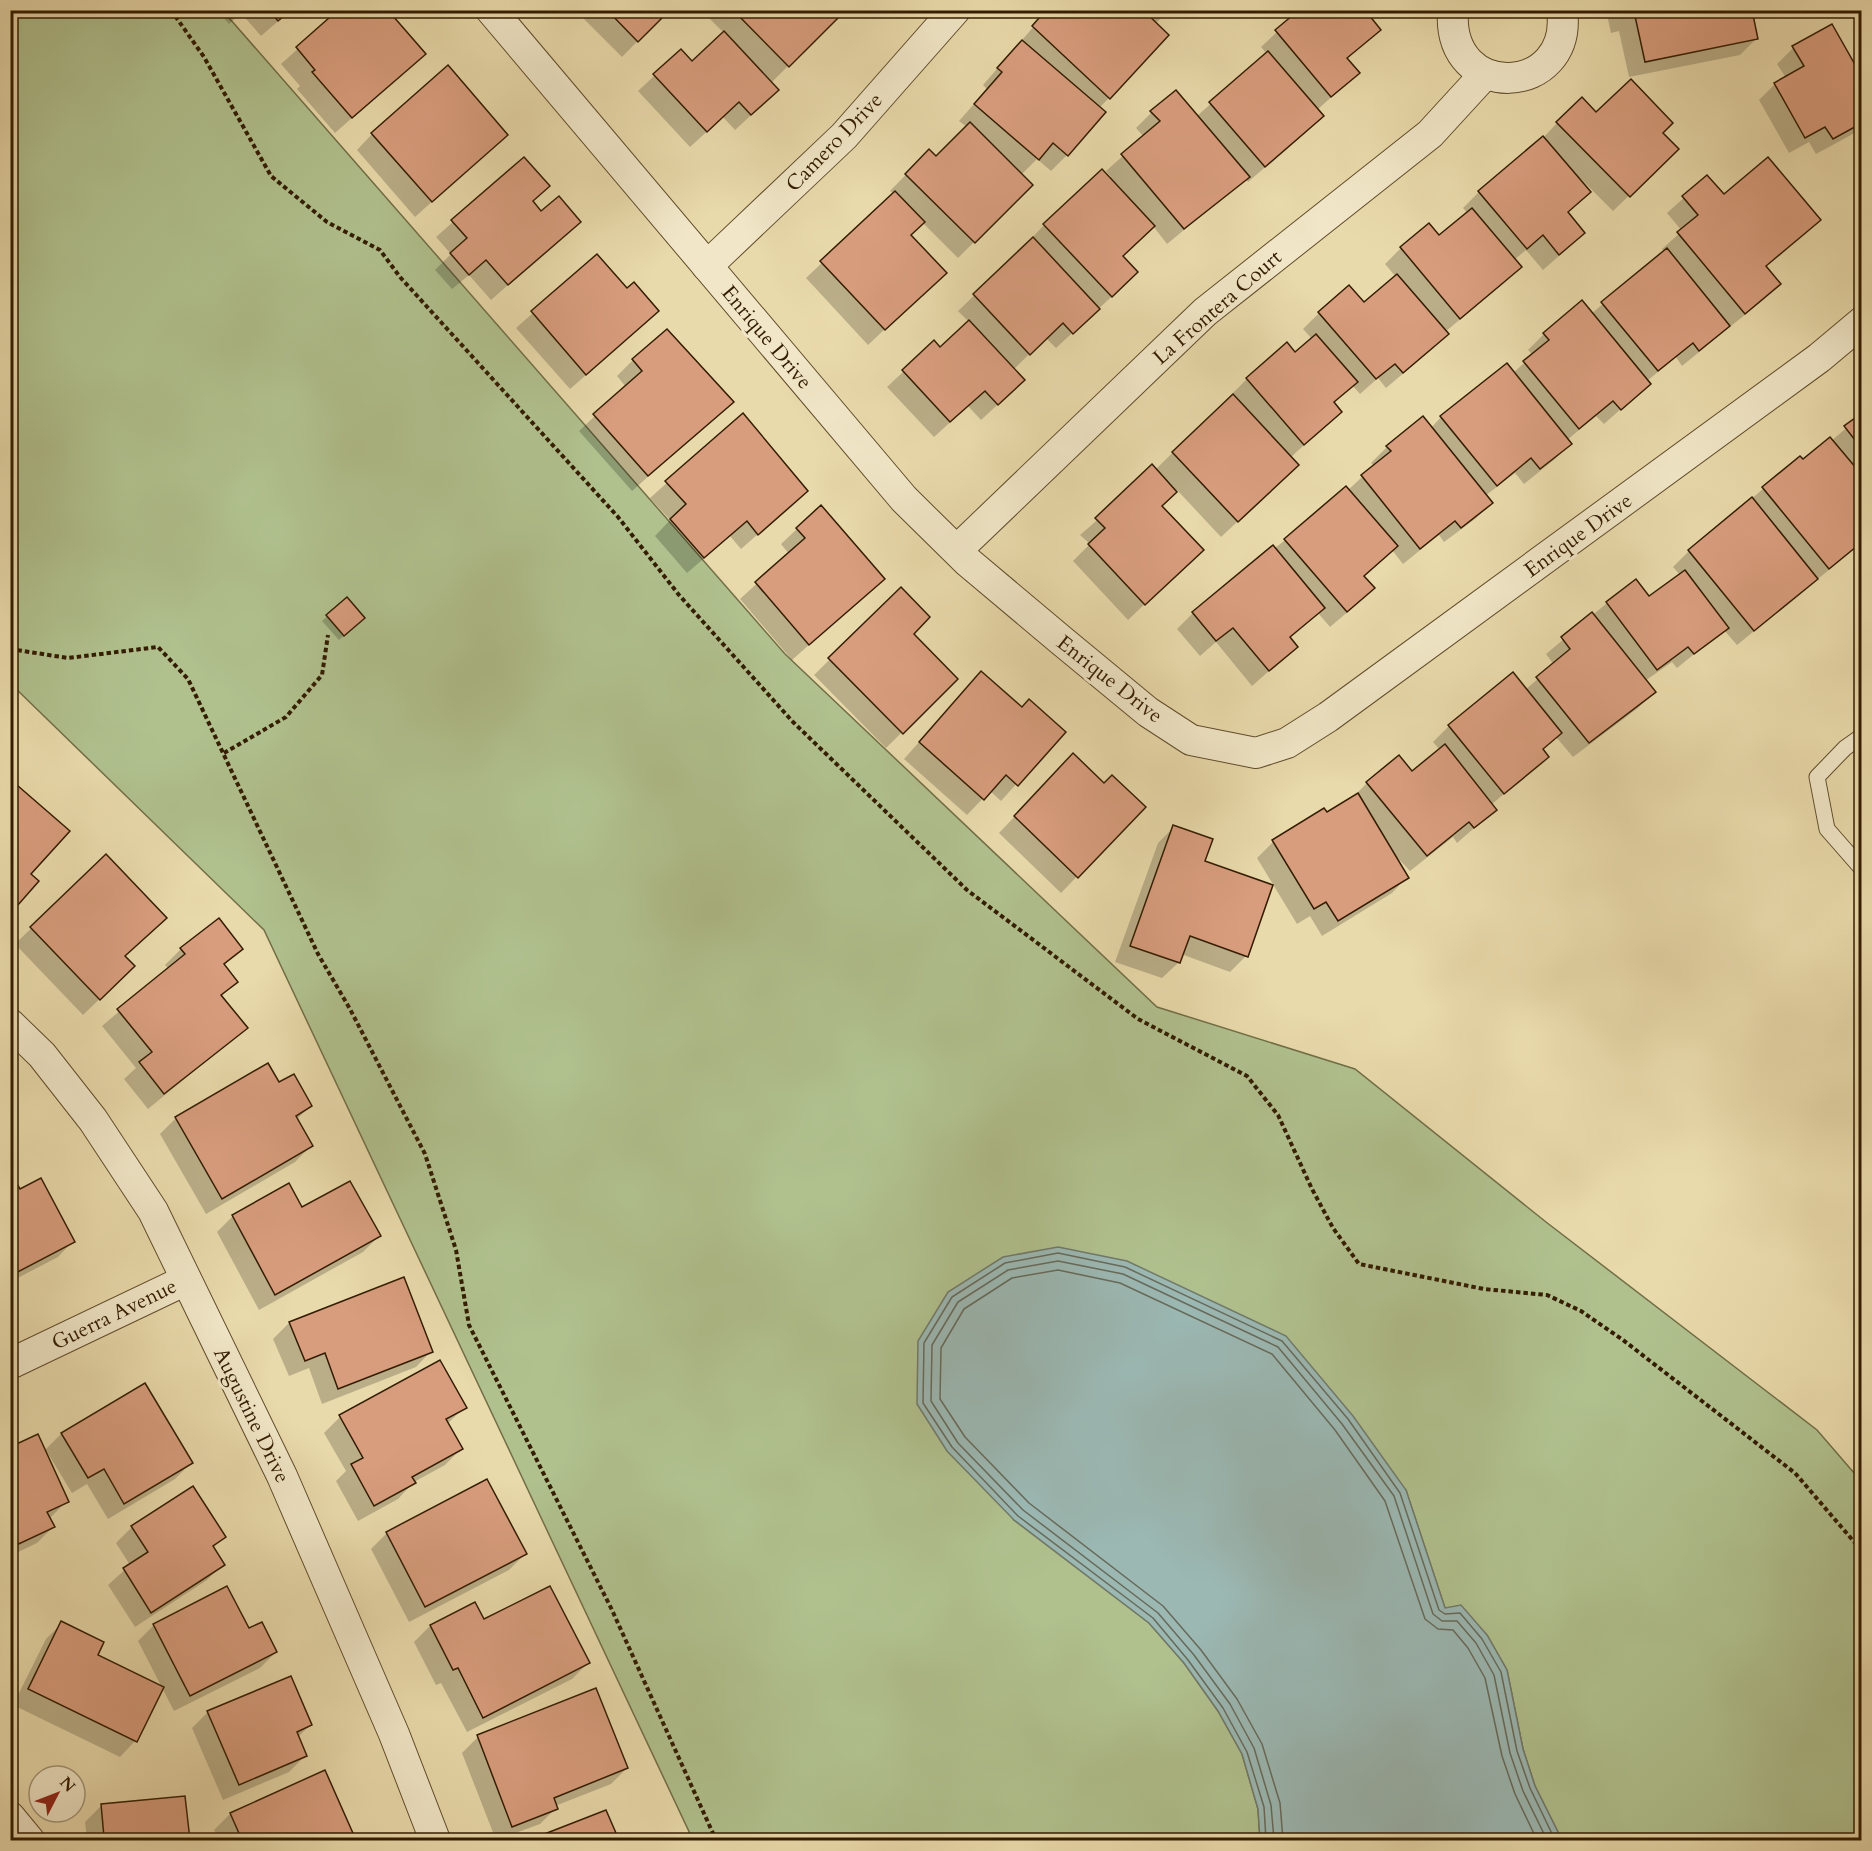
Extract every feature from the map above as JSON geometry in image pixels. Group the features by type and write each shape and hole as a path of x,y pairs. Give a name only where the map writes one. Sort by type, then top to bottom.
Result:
{"street":[{"name":"Enrique Drive","path":"491,10 904,499 957,550 1148,712 1191,740 1256,753 1287,743 1328,717 1819,358 1862,322"},
{"name":"Camero Drive","path":"707,266 844,136 955,10"},
{"path":"1453,10 1452,29 1458,48 1469,64 1485,75 1502,79 1519,78 1535,72 1549,61 1558,46 1563,29 1562,10"},
{"name":"La Frontera Court","path":"957,550 1206,312 1430,134 1485,75"},
{"name":"Augustine Drive","path":"10,1024 42,1055 93,1120 153,1211 282,1476 394,1734 435,1840"},
{"name":"Guerra Avenue","path":"10,1364 186,1280"},
{"path":"10,1817 29,1840"}],"lane":[{"path":"1862,736 1845,748 1817,777 1827,829 1862,869"}],"path":[{"path":"171,10 204,57 271,176 327,222 380,250 400,277 618,517 679,595 793,722 968,890 1138,1019 1247,1076 1278,1115 1312,1189 1333,1228 1359,1264 1484,1288 1547,1295 1581,1311 1632,1347 1795,1473 1862,1551"},
{"path":"224,753 286,717 322,675 328,635"},
{"path":"10,649 68,658 158,646 188,679 318,954 350,1009 425,1155 456,1250 469,1325 612,1610 716,1840"},
{"path":"1857,1840 1862,1793"}],"green space":[{"path":"10,11 223,11 785,654 1157,1007 1355,1069 1546,1222 1817,1430 1861,1481 1861,1840 1562,1840 1535,1786 1523,1749 1507,1670 1487,1635 1445,1608 1406,1490 1014,1520 1149,1623 1184,1663 1218,1711 1242,1754 1258,1809 1260,1840 693,1840 264,930 11,684"}],"water":[{"path":"1058,1247 1127,1261 1286,1336 1353,1416 1406,1490 1445,1608 1461,1605 1487,1635 1507,1670 1523,1749 1535,1786 1562,1840 1260,1840 1258,1809 1242,1754 1218,1711 1184,1663 1149,1623 1014,1520 947,1451 917,1404 918,1341 948,1292 1003,1257"}],"building":[{"path":"269,10 291,10 278,21"},
{"path":"338,10 399,10 393,16 426,54 352,118 312,72 315,70 296,47"},
{"path":"607,10 670,10 638,42"},
{"path":"733,10 846,10 789,67"},
{"path":"1046,10 1143,10 1169,35 1110,99 1032,26"},
{"path":"1299,10 1365,10 1381,30 1347,58 1360,73 1331,97 1275,30"},
{"path":"1625,10 1752,10 1758,39 1645,62 1635,16 1627,17"},
{"path":"1832,24 1862,77 1862,123 1833,139 1825,127 1805,138 1774,83 1804,66 1792,46"},
{"path":"724,31 779,90 751,115 739,102 707,132 653,74 681,49 692,61"},
{"path":"1022,40 1106,112 1068,156 1053,143 1039,160 974,104 1002,72 997,68"},
{"path":"1268,51 1324,116 1265,167 1209,102"},
{"path":"448,65 508,135 432,202 371,133"},
{"path":"1631,79 1673,123 1663,133 1679,149 1630,197 1556,122 1582,97 1596,112"},
{"path":"1176,90 1250,177 1184,229 1121,154 1160,121 1150,111"},
{"path":"970,122 1033,185 975,243 905,174 929,149 936,156"},
{"path":"1543,136 1591,192 1568,212 1585,233 1559,255 1543,235 1527,249 1478,191"},
{"path":"524,157 550,186 533,201 541,211 559,196 581,222 508,285 486,260 469,275 450,253 467,238 451,220"},
{"path":"1768,157 1821,220 1766,266 1781,284 1745,314 1677,232 1698,215 1682,196 1707,175 1724,194"},
{"path":"1102,169 1155,226 1123,256 1138,272 1112,297 1043,224"},
{"path":"895,191 925,222 911,235 947,273 885,330 820,261"},
{"path":"1472,208 1522,267 1460,319 1400,247 1429,223 1439,235"},
{"path":"1033,237 1100,309 1073,334 1063,323 1030,355 973,294"},
{"path":"1667,248 1730,326 1699,351 1693,343 1658,371 1601,302"},
{"path":"597,254 627,288 634,282 659,311 586,375 531,311"},
{"path":"1397,274 1449,334 1403,373 1395,364 1376,379 1318,312 1349,285 1364,302"},
{"path":"1582,300 1651,384 1621,410 1613,401 1579,429 1523,361 1549,340 1543,333"},
{"path":"969,320 1025,380 998,405 985,391 950,422 902,370 934,340 940,347"},
{"path":"667,329 734,402 648,476 593,414 642,371 632,359"},
{"path":"1316,334 1358,382 1334,402 1342,412 1304,445 1246,378 1287,342 1295,352"},
{"path":"1507,363 1572,444 1540,469 1531,458 1497,486 1440,416"},
{"path":"1233,394 1299,465 1238,522 1172,452"},
{"path":"743,413 808,491 758,535 747,521 704,558 670,519 686,504 665,481"},
{"path":"1862,413 1862,449 1844,426"},
{"path":"1423,416 1493,503 1461,528 1455,521 1420,549 1361,475 1391,451 1386,446"},
{"path":"1830,437 1862,475 1862,542 1829,569 1762,487 1800,456 1803,459"},
{"path":"1152,464 1177,492 1162,506 1204,550 1145,605 1088,544 1105,528 1095,518"},
{"path":"1346,486 1398,546 1364,576 1375,588 1347,612 1284,539"},
{"path":"1752,497 1818,579 1754,631 1688,550"},
{"path":"821,505 885,579 809,645 755,582 805,538 796,528"},
{"path":"1273,545 1325,608 1290,637 1298,647 1269,671 1233,628 1216,641 1192,612"},
{"path":"1685,570 1729,628 1694,654 1688,647 1657,670 1606,602 1636,579 1649,596"},
{"path":"901,587 930,617 914,634 958,679 903,734 828,658"},
{"path":"347,597 365,618 344,636 326,615"},
{"path":"1592,612 1656,692 1589,743 1536,677 1570,649 1561,637"},
{"path":"981,671 1022,707 1029,699 1066,732 1018,786 1006,775 984,800 919,742"},
{"path":"1513,672 1562,733 1543,749 1549,757 1504,794 1448,725"},
{"path":"1445,744 1497,810 1474,828 1469,822 1427,856 1366,782 1399,755 1412,771"},
{"path":"1073,753 1104,783 1112,775 1146,807 1078,878 1014,816"},
{"path":"10,779 70,831 31,874 39,881 10,914"},
{"path":"1358,793 1409,878 1338,921 1326,902 1314,909 1272,840 1324,808 1327,812"},
{"path":"1173,825 1213,839 1205,861 1273,885 1248,957 1190,936 1180,963 1130,946"},
{"path":"106,854 167,918 125,956 135,966 100,1000 30,927"},
{"path":"219,918 243,949 224,964 238,982 221,995 248,1028 164,1094 139,1062 152,1052 117,1009 185,954 180,948"},
{"path":"268,1063 279,1082 294,1074 312,1106 296,1116 313,1146 222,1199 175,1117"},
{"path":"13,1177 20,1189 41,1178 75,1242 10,1276 10,1179"},
{"path":"350,1181 381,1236 275,1295 232,1215 289,1183 302,1207"},
{"path":"404,1277 433,1352 338,1389 325,1353 305,1361 289,1322"},
{"path":"440,1360 467,1408 446,1419 463,1449 412,1477 416,1483 374,1506 351,1464 363,1458 339,1415"},
{"path":"145,1383 193,1463 124,1504 104,1469 88,1478 61,1433"},
{"path":"38,1434 69,1502 47,1512 55,1527 10,1548 10,1447"},
{"path":"487,1479 527,1554 425,1607 386,1532"},
{"path":"193,1486 226,1537 213,1546 225,1565 151,1613 123,1568 148,1552 131,1526"},
{"path":"227,1586 249,1628 262,1622 277,1652 190,1696 153,1624"},
{"path":"550,1586 590,1663 483,1718 458,1668 453,1670 430,1625 475,1602 484,1619"},
{"path":"61,1621 104,1642 98,1655 164,1687 137,1742 28,1689"},
{"path":"291,1676 312,1725 297,1732 307,1756 239,1785 207,1711"},
{"path":"596,1688 628,1768 554,1798 558,1809 512,1827 477,1735"},
{"path":"325,1770 356,1840 242,1840 230,1813"},
{"path":"185,1796 190,1840 85,1840 84,1838 104,1837 101,1804"},
{"path":"606,1810 619,1840 529,1840"}]}
